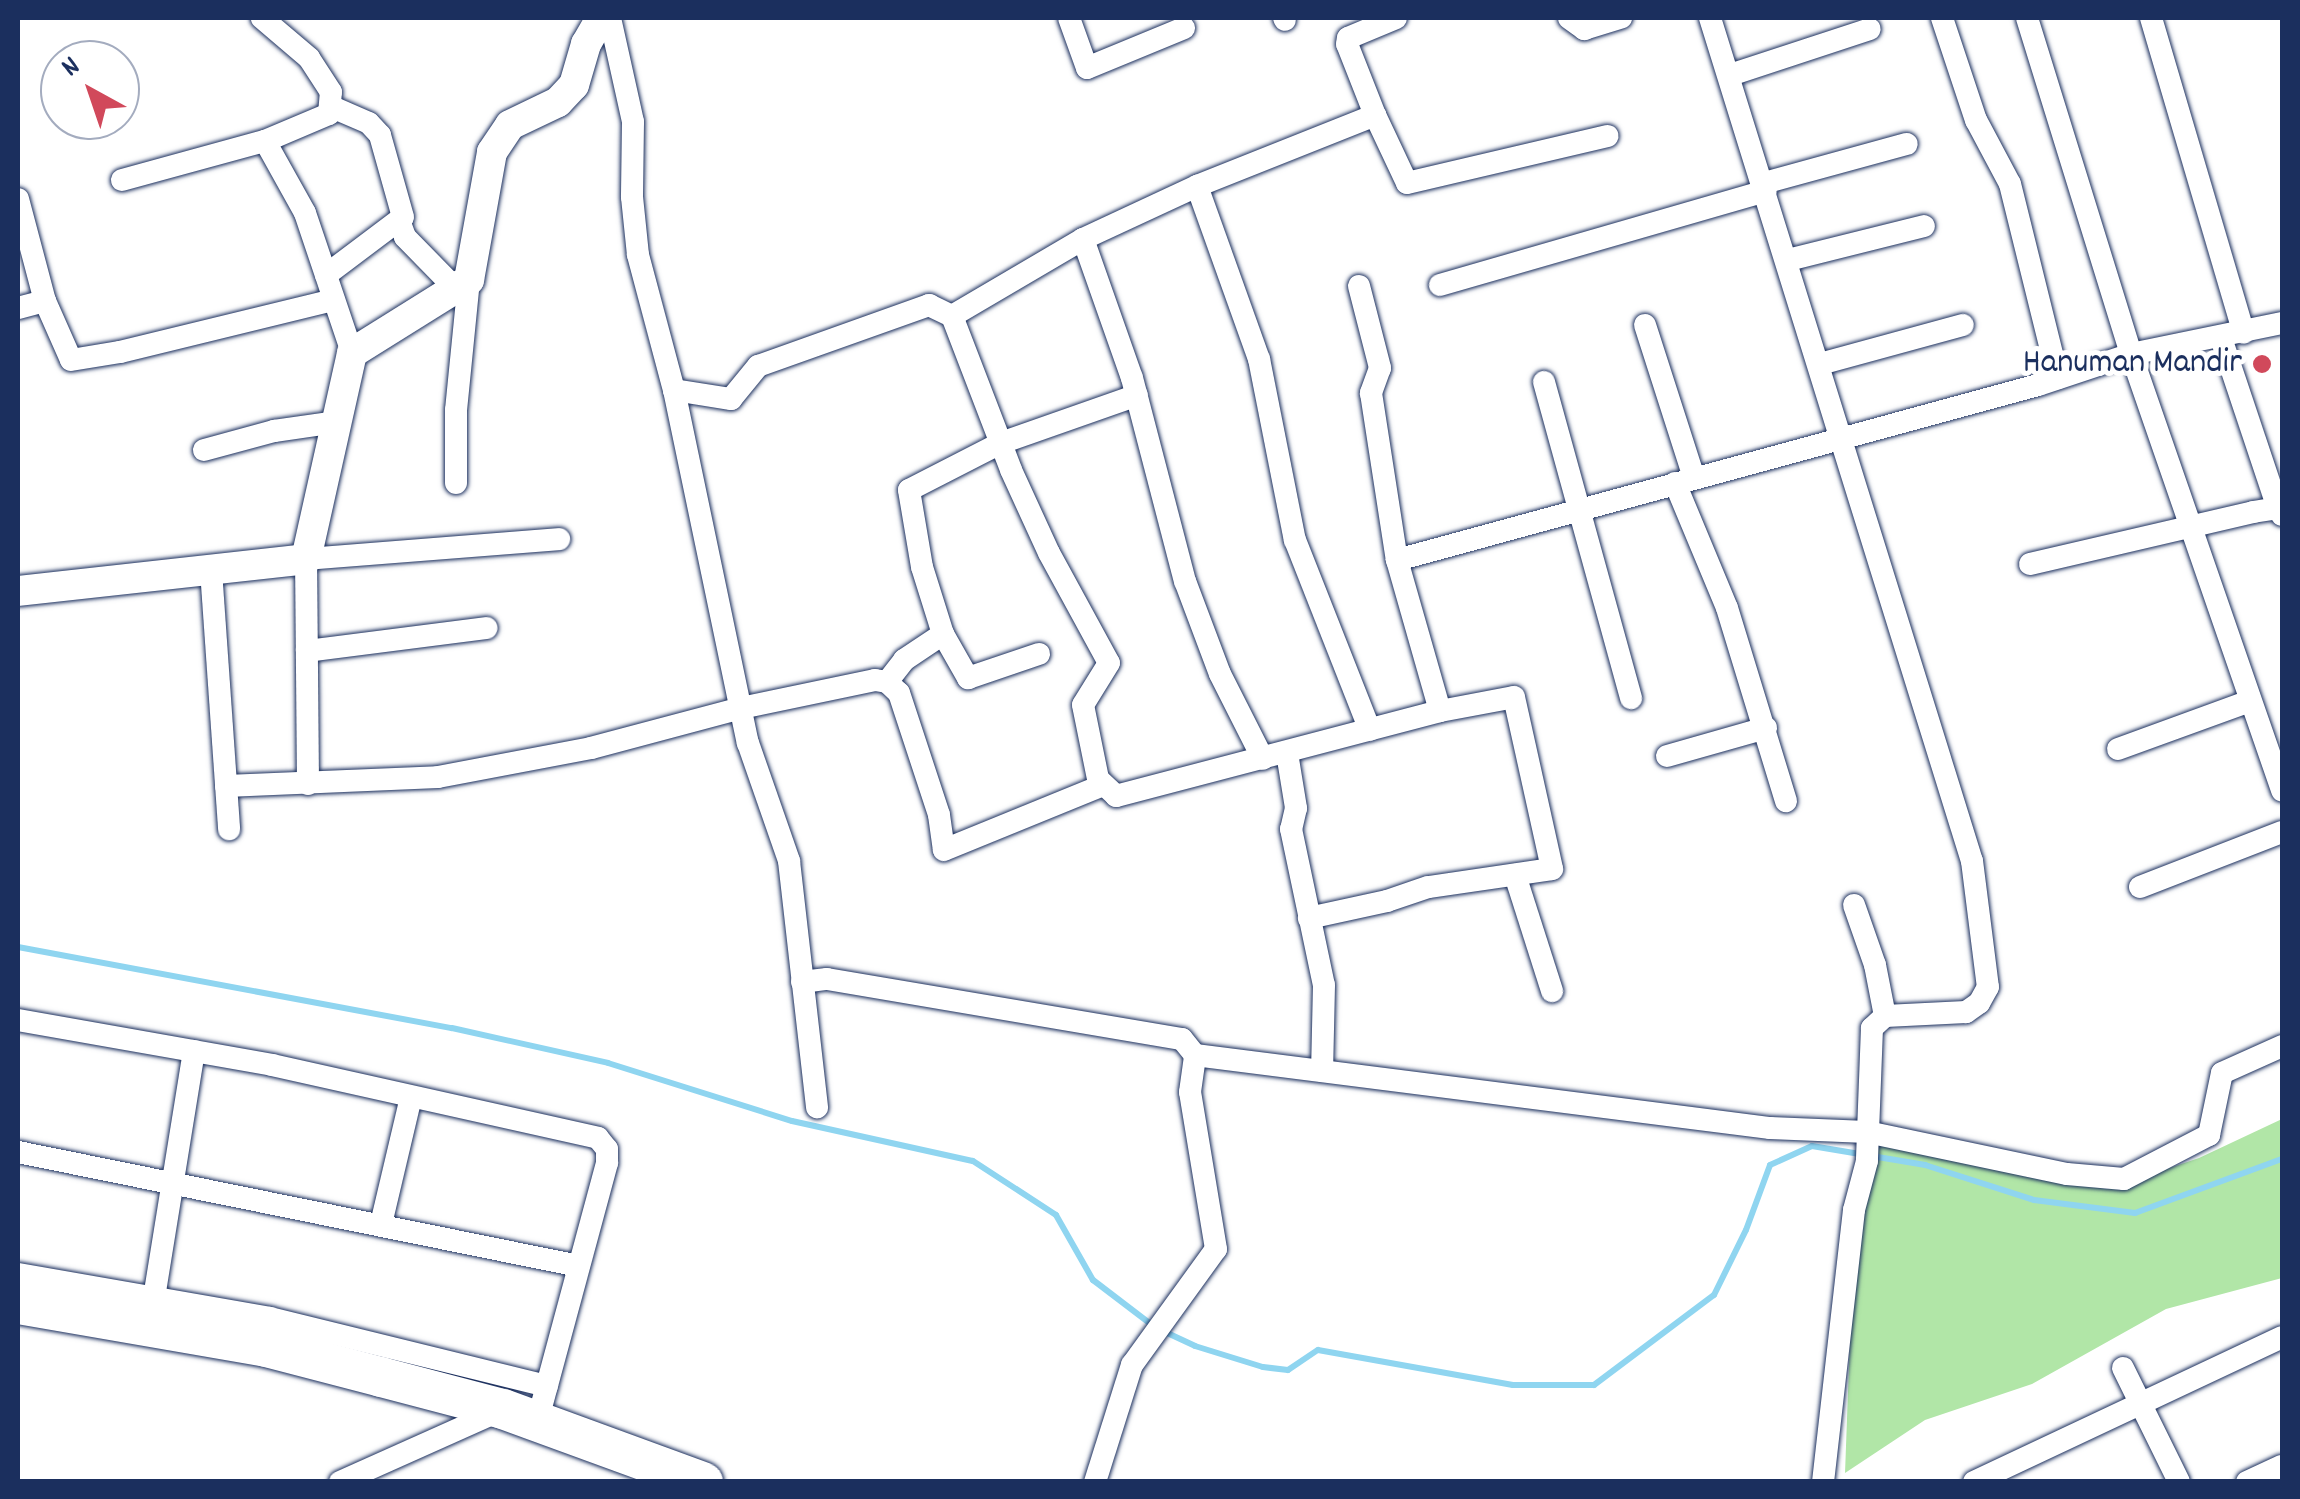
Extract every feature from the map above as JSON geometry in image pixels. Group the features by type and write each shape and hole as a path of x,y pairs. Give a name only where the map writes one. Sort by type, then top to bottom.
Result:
{"highway":[{"path":"18,1304 266,1347 529,1406 703,1482"}],"street":[{"path":"122,180 265,141 320,120 332,108 331,92 309,58 262,18"},
{"path":"456,483 456,410 469,280 492,152 510,126 558,102 574,85 586,44 602,18"},
{"path":"610,18 633,122 632,197 638,254 674,390 748,743 789,860 817,1107"},
{"path":"1069,18 1082,65 1087,68 1184,28"},
{"path":"1396,18 1348,38 1347,44 1407,183 1608,136"},
{"path":"1569,18 1584,29 1621,18"},
{"path":"1710,18 1844,437 1925,721 1972,860 1988,988 1979,1003 1966,1012 1884,1016 1872,1028 1867,1143 1854,1210 1823,1482"},
{"path":"1942,18 1976,120 2005,168 2058,378"},
{"path":"2027,18 2131,354 2282,791"},
{"path":"2030,564 2280,511 2150,18"},
{"path":"1730,76 1870,29"},
{"path":"332,108 369,123 380,135 402,212 400,223 405,238 450,284 469,280"},
{"path":"952,316 1083,239 1196,186 1375,116"},
{"path":"265,141 306,213 352,352 306,560 308,784"},
{"path":"1440,285 1908,144"},
{"path":"1196,186 1260,359 1295,540 1370,730"},
{"path":"18,199 45,301 71,360 120,352 334,300"},
{"path":"326,275 400,223"},
{"path":"1788,260 1924,226"},
{"path":"1083,239 1136,396 1185,581 1220,674 1263,758"},
{"path":"352,352 469,280"},
{"path":"1358,286 1380,368 1371,393 1397,560 1440,711"},
{"path":"18,308 45,301"},
{"path":"674,390 731,399 758,366 929,306 952,316 1049,553 1108,663 1083,705 1103,785 1116,796 1440,711 1512,696 1553,865 1549,871 1428,887 1387,902 1309,918"},
{"path":"1397,560 2058,378 2131,354 2282,323"},
{"path":"1645,325 1685,480 1786,801"},
{"path":"1820,364 1963,325"},
{"path":"1544,382 1576,512 1631,698"},
{"path":"1040,654 968,678 943,634 922,567 909,490 1001,443 1136,396"},
{"path":"204,450 274,431 337,422"},
{"path":"18,591 306,560 559,539"},
{"path":"211,570 229,829"},
{"path":"307,651 487,628"},
{"path":"888,682 904,660 943,634"},
{"path":"226,786 438,776 500,766 875,680 888,682 899,693 917,744 944,850 1103,785"},
{"path":"2118,749 2250,701"},
{"path":"1668,756 1766,728"},
{"path":"1287,752 1296,808 1292,829 1324,985 1322,1071"},
{"path":"2140,887 2282,832"},
{"path":"1515,875 1552,991"},
{"path":"1854,905 1876,965 1884,1016"},
{"path":"802,982 826,979 1182,1039 1195,1056 1190,1092 1216,1248 1132,1366 1095,1482"},
{"path":"18,1020 412,1096 602,1142 606,1164 579,1266 529,1406 340,1482"},
{"path":"1195,1056 1770,1128 2067,1174 2124,1179 2209,1136 2222,1074 2282,1046"},
{"path":"154,1298 194,1052"},
{"path":"381,1224 412,1096"},
{"path":"18,1152 176,1181 579,1266"},
{"path":"18,1274 374,1341 529,1406"},
{"path":"1974,1482 2282,1336"},
{"path":"2124,1368 2179,1482"},
{"path":"2247,1482 2282,1466"}],"green space":[{"path":"2282,1119 2282,1278 2166,1309 2032,1384 1925,1420 1845,1473 1851,1311 1863,1204 1876,1145 1981,1161 2107,1189 2199,1158"}],"waterway":[{"path":"18,947 452,1028 608,1063 792,1121 973,1161 1056,1215 1093,1280 1152,1325"},
{"path":"1163,1331 1195,1346 1263,1367 1288,1370 1318,1350 1513,1385 1594,1385 1714,1295 1746,1230 1770,1165 1812,1146 1925,1165 2034,1200 2135,1213 2282,1159"}],"place":[{"name":"Hanuman Mandir","path":"2262,364"}]}
